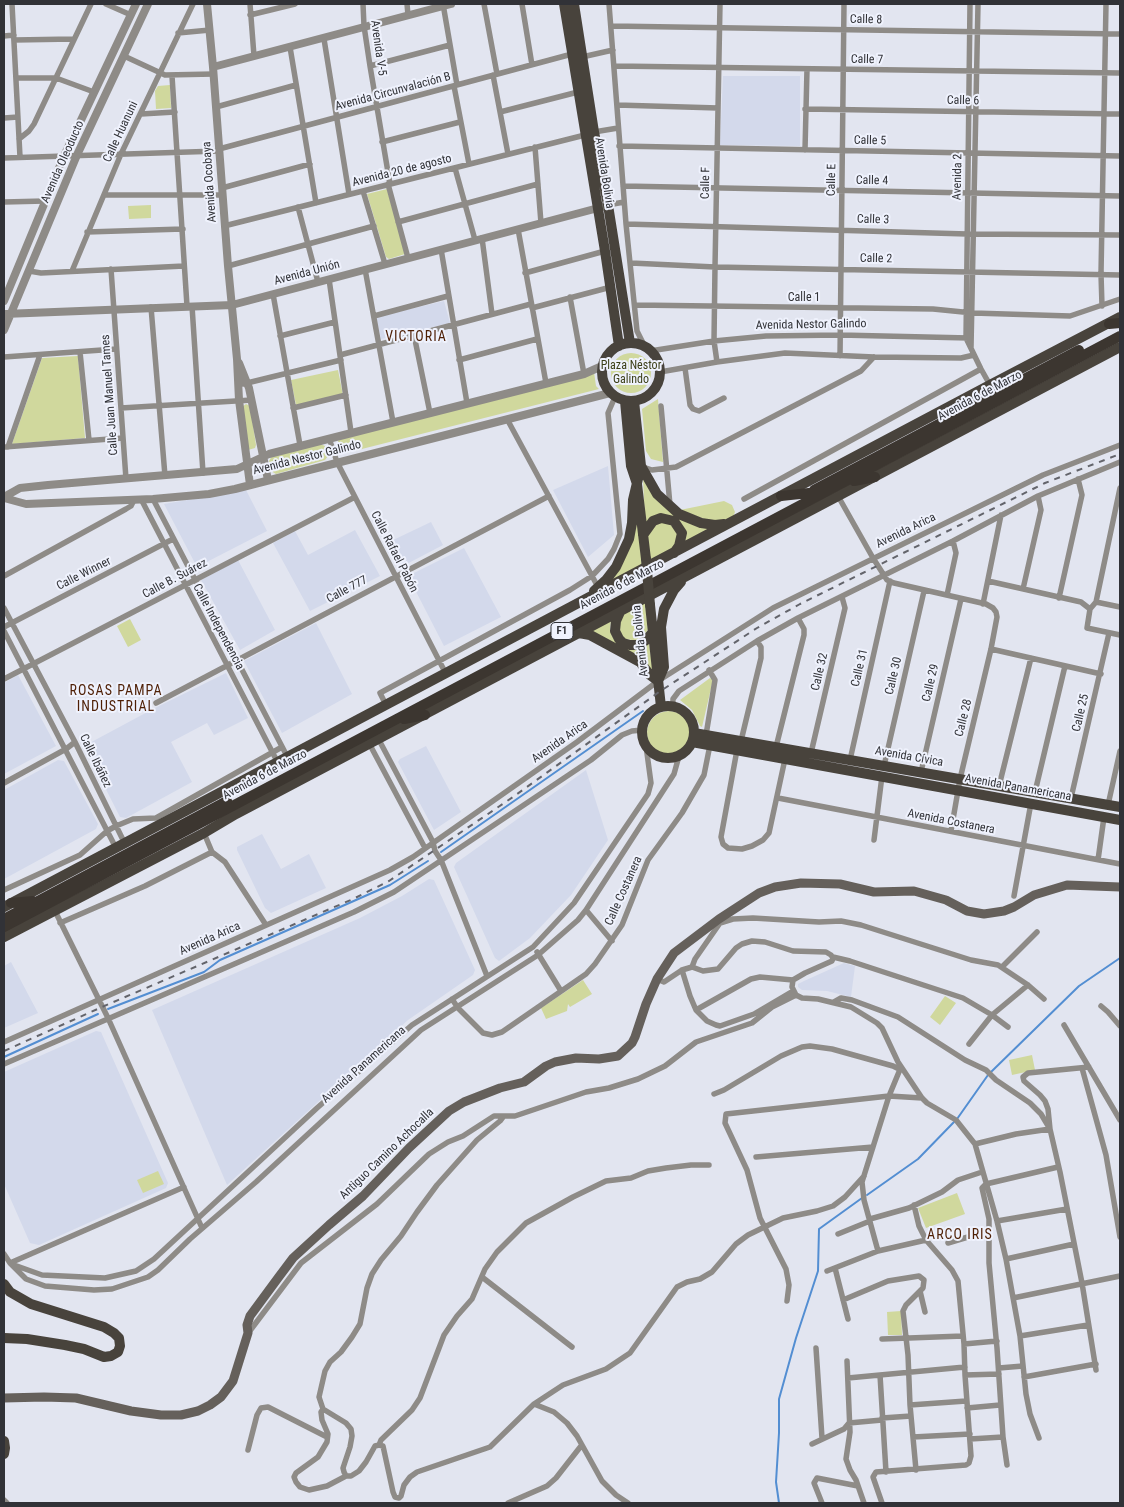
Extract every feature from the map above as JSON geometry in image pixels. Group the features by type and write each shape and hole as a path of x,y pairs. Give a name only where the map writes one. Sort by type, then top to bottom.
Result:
{"highway":[{"path":"1108,324 1120,323"},
{"name":"Avenida 6 de Marzo","path":"4,927 841,484 1120,329"},
{"name":"Avenida 6 de Marzo","path":"4,919 809,493 1120,336"},
{"path":"841,484 876,477"},
{"path":"781,496 809,493"},
{"path":"391,722 425,715"},
{"path":"7,905 38,900"}],"main road":[{"name":"Avenida Bolivia","path":"564,4 577,55 590,133 597,208 611,286 619,346"},
{"name":"Avenida Bolivia","path":"574,4 578,92 608,205 630,343"},
{"name":"Avenida 6 de Marzo","path":"4,937 876,477 1120,317"},
{"path":"630,343 647,349 658,362 660,372 655,388 642,399 621,398 604,383 602,366 608,354 619,346 630,343"},
{"name":"Avenida 6 de Marzo","path":"7,905 781,496 1000,395 1120,347"},
{"name":"Avenida Bolivia","path":"621,398 641,466 637,484"},
{"name":"Avenida Bolivia","path":"621,398 631,466 637,484 661,707"},
{"path":"641,466 657,494 670,507 685,517 701,523 715,525 735,521"},
{"path":"580,602 598,587 616,567 628,539 637,484"},
{"path":"643,535 653,521 661,518 674,521 682,533 679,546 674,553"},
{"path":"579,633 590,635 640,662 658,682 664,667 661,626 664,609 674,590 686,576"},
{"path":"620,612 615,630 623,643 638,645 646,641 653,632"},
{"path":"673,706 684,711 692,721 693,737 689,748 679,756 661,757 653,753 646,746 642,730 650,713 661,707 673,706"},
{"name":"Avenida Cívica","path":"693,737 706,735 785,759 883,771 921,772 1120,807"},
{"name":"Avenida Cívica","path":"693,737 710,746 776,747 850,760 883,771"},
{"name":"Avenida Panamericana","path":"883,771 958,790 1120,820"},
{"name":"Antiguo Camino Achocalla","path":"4,1398 76,1398 131,1411 161,1415 181,1415 198,1411 221,1398 233,1381 248,1332 247,1325 250,1316 293,1258 363,1196 410,1148 449,1112 464,1102 500,1088 524,1082 546,1066 555,1062 576,1058 599,1059 618,1056 632,1043 657,978 674,953 759,893 775,887 801,884 840,884 874,892 914,890 946,900 967,911 984,914 1004,911 1034,894 1067,885 1120,887"},
{"path":"4,1284 15,1296 31,1304 104,1327 119,1338 120,1346 118,1352 104,1357 65,1345 27,1339 4,1338"},
{"path":"4,1442 4,1454"}],"street":[{"path":"12,4 20,157"},
{"path":"20,139 34,124 91,4"},
{"path":"106,4 131,14"},
{"name":"Avenida Oleoducto","path":"4,301 64,156 136,4"},
{"name":"Avenida Oleoducto","path":"4,330 7,314 29,271 78,155 148,4"},
{"name":"Calle Huanuni","path":"72,271 121,154 193,4"},
{"name":"Avenida Ocobaya","path":"207,4 214,70 224,226 237,359 239,400 250,485"},
{"path":"250,4 254,56"},
{"path":"250,15 295,4"},
{"name":"Avenida V-5","path":"363,4 364,26 389,184 408,258"},
{"path":"407,4 408,15"},
{"path":"124,56 160,73 172,76 214,70 254,56 324,39 446,4 460,122 469,164"},
{"path":"484,4 508,154"},
{"path":"522,4 532,65"},
{"path":"609,4 622,186 637,331 647,349"},
{"name":"Calle F","path":"716,362 714,307 720,4"},
{"name":"Calle E","path":"840,356 844,4"},
{"name":"Avenida 2","path":"970,4 976,112 976,153 967,271 969,338 981,369 1000,395"},
{"name":"Avenida 2","path":"972,193 969,153 969,112 978,4"},
{"path":"1102,306 1106,4"},
{"name":"Calle 8","path":"611,26 1120,34"},
{"path":"178,33 210,30"},
{"path":"4,36 74,40"},
{"path":"324,39 349,194"},
{"path":"370,66 450,45"},
{"path":"290,47 316,203"},
{"name":"Avenida Circunvalación B","path":"4,158 219,150 532,65 577,55 613,50"},
{"name":"Calle 7","path":"614,66 1120,73"},
{"path":"805,150 807,69"},
{"path":"172,76 184,266 190,306 203,473"},
{"path":"16,78 56,78 94,92"},
{"path":"216,107 296,85"},
{"path":"500,112 578,92"},
{"path":"617,106 718,108"},
{"name":"Calle 6","path":"805,109 1120,114"},
{"path":"141,114 175,112"},
{"path":"4,118 18,117"},
{"path":"382,142 460,122"},
{"name":"Avenida 20 de agosto","path":"224,226 590,133 618,128"},
{"name":"Calle 5","path":"619,146 1120,156"},
{"path":"535,147 541,222"},
{"path":"104,196 181,195 222,191 310,164"},
{"path":"455,168 465,203 479,239 492,314"},
{"path":"398,222 538,184"},
{"name":"Calle 4","path":"622,186 1120,196"},
{"path":"364,191 385,264"},
{"path":"4,202 44,201"},
{"path":"608,205 624,202"},
{"name":"Avenida Unión","path":"7,314 232,305 608,205"},
{"path":"298,207 318,282"},
{"name":"Calle 3","path":"626,224 971,234 1120,235"},
{"path":"228,266 374,226"},
{"path":"87,232 183,229"},
{"path":"518,229 546,383"},
{"name":"Avenida 2","path":"969,313 974,271 971,234"},
{"path":"440,249 467,403"},
{"path":"525,273 605,251"},
{"name":"Calle 2","path":"630,263 715,267 1120,275"},
{"path":"29,271 41,273 184,266"},
{"name":"Calle Juan Manuel Tames","path":"111,269 126,479"},
{"path":"365,270 393,422"},
{"path":"329,279 352,432"},
{"path":"238,386 287,374 379,344 492,314 611,286"},
{"path":"273,294 300,445"},
{"path":"374,316 448,296"},
{"path":"570,297 584,374"},
{"name":"Calle 1","path":"635,305 933,309 969,313 1070,316 1120,299"},
{"path":"150,307 165,476"},
{"path":"280,336 335,322"},
{"path":"414,335 430,413"},
{"name":"Avenida Nestor Galindo","path":"647,349 766,336 840,335 969,338"},
{"path":"459,360 537,339"},
{"path":"4,357 116,349"},
{"path":"80,352 89,440"},
{"path":"660,372 784,353 961,358 973,352"},
{"path":"40,355 6,447 123,438"},
{"path":"641,466 652,470 676,467 861,371 874,357"},
{"name":"Avenida Ocobaya","path":"237,359 248,383 268,480"},
{"name":"Avenida Nestor Galindo","path":"4,497 20,488 227,471 300,445 584,374 602,366"},
{"path":"685,368 690,406 693,409 699,411 724,398"},
{"path":"744,499 981,369"},
{"path":"293,408 346,395"},
{"path":"386,705 380,693 570,590 592,576 614,549 620,534 608,413 621,398"},
{"name":"Avenida Nestor Galindo","path":"4,497 26,504 137,500 208,494 507,419 621,398"},
{"path":"121,408 252,400"},
{"path":"661,406 670,507"},
{"path":"507,419 598,587"},
{"name":"Calle Rafael Pabón","path":"329,438 337,462 446,674"},
{"name":"Avenida Arica","path":"4,1042 390,870 425,848 577,742 658,682 773,608 1043,475 1120,445"},
{"path":"673,706 673,699 679,690 757,641 798,618 953,541 1038,496 1120,462"},
{"path":"1059,598 1082,495 1078,479"},
{"path":"1120,488 1096,602 1090,609 1087,628 1120,635"},
{"name":"Calle 777","path":"156,703 549,496"},
{"path":"838,496 884,576 890,581 924,591 983,604 1001,515"},
{"path":"1023,589 1041,510 1038,496"},
{"name":"Calle B. Suárez","path":"4,679 355,497"},
{"name":"Calle Independencia","path":"153,499 288,758"},
{"path":"4,576 126,510 137,500"},
{"name":"Calle Independencia","path":"137,500 164,544 278,763"},
{"name":"Calle Winner","path":"4,627 173,539"},
{"path":"946,596 956,553 953,541"},
{"name":"Calle 31","path":"850,760 890,581"},
{"path":"988,581 1085,604 1090,609"},
{"name":"Calle 30","path":"874,840 883,771 924,591"},
{"name":"Calle 32","path":"812,753 845,608 842,596"},
{"name":"Calle 29","path":"921,772 961,599"},
{"path":"1096,602 1120,607"},
{"name":"Calle 28","path":"951,831 960,779 997,618 995,610 983,604"},
{"name":"Calle Ibáñez","path":"4,608 75,742 116,826 121,846"},
{"path":"776,747 804,635 798,618"},
{"name":"Calle Ibáñez","path":"4,631 107,831 121,846"},
{"name":"Calle 25","path":"1071,798 1110,633"},
{"path":"757,641 762,654 739,746 721,837 723,844 728,848 742,849 763,840 771,829 785,759"},
{"path":"991,649 1101,674"},
{"path":"999,786 1031,658"},
{"path":"1036,792 1065,666"},
{"path":"706,735 715,680 710,670"},
{"path":"4,1064 354,912 394,892 590,760 622,735 642,730"},
{"path":"4,783 66,749 75,742"},
{"path":"375,742 433,842 435,851 487,976"},
{"path":"375,742 425,848"},
{"name":"Avenida Panamericana","path":"10,1263 42,1275 104,1278 116,1277 144,1267 317,1108 415,1023 534,947 574,903 648,794 651,783 646,746"},
{"name":"Calle Costanera","path":"452,999 458,1008 483,1033 492,1035 502,1032 586,974 622,925 648,860 682,813 704,775 710,746"},
{"path":"4,890 80,855 107,831 116,826 133,819 156,818 282,747"},
{"path":"1108,805 1120,751"},
{"name":"Avenida Panamericana","path":"4,1254 26,1280 45,1286 94,1290 112,1289 148,1277 158,1270 421,1030 538,955 578,920 674,774 679,756"},
{"name":"Avenida Costanera","path":"778,798 1120,864"},
{"path":"1014,896 1031,803"},
{"path":"1098,860 1104,817"},
{"path":"204,833 212,852 225,862 266,925"},
{"path":"60,923 144,886 212,852"},
{"path":"586,910 612,941"},
{"path":"55,911 108,1018 202,1228"},
{"path":"692,967 719,921 753,918 819,922 841,921 860,925 971,960 992,963 1002,967 1044,999"},
{"path":"1002,967 1037,932"},
{"path":"657,978 664,982 682,970 692,967 703,971 718,969 736,948 742,944 752,941 765,942 800,952 828,952 833,957 850,960 940,990 971,1002 1008,1027"},
{"path":"534,947 560,991"},
{"path":"696,1010 747,980 760,978 793,980 830,962 833,957"},
{"path":"682,970 696,1010 707,1021 720,1026 760,1012 794,993"},
{"path":"793,980 791,984 794,993 802,998 834,1002 858,1010 877,1023 900,1068 922,1098 956,1120 974,1144 997,1221 1006,1260 1020,1336 1026,1394 1030,1414 1039,1438"},
{"path":"970,1044 992,1015 1028,985"},
{"path":"248,1332 301,1264 377,1204 430,1154 448,1142 463,1136 494,1116 503,1117 521,1114 586,1092 609,1088 638,1079 665,1066 696,1042 752,1024 772,1007 794,993"},
{"path":"834,1002 840,998 852,1000 898,1017 913,1025 964,1060 986,1070 1003,1085 1030,1103 1041,1114 1050,1129 1082,1284 1096,1367 1024,1377"},
{"path":"1101,1006 1120,1026"},
{"path":"415,1023 421,1030"},
{"path":"1064,1025 1086,1067 1120,1120"},
{"path":"714,1094 781,1056 802,1047 810,1046 832,1049 900,1068"},
{"path":"379,1054 387,1062"},
{"path":"1050,1129 1051,1124 1045,1101 1024,1081 1023,1077 1028,1073 1086,1067"},
{"path":"1086,1067 1106,1155 1120,1237"},
{"path":"878,1251 862,1191 864,1176 889,1096 900,1068"},
{"path":"347,1082 355,1091"},
{"path":"787,1301 789,1285 786,1269 760,1218 747,1170 725,1123 726,1114 889,1096 922,1098"},
{"path":"317,1108 325,1117"},
{"path":"503,1117 476,1140 437,1185 372,1274 367,1288 360,1324 352,1338 330,1362 325,1371 319,1396 323,1409 321,1412 322,1420 326,1428 327,1437 323,1452 318,1458 296,1473 294,1477 300,1487 309,1490 326,1486 346,1476 351,1476 366,1462 375,1446 412,1410 420,1398 444,1335 472,1299 482,1277 497,1252 526,1223 585,1190 606,1181 631,1178 648,1171 691,1165 709,1165"},
{"path":"974,1144 1050,1129"},
{"path":"290,1133 298,1142"},
{"path":"756,1157 873,1147"},
{"path":"1007,1465 1000,1405 988,1219 982,1188 986,1184 1058,1167"},
{"path":"247,1172 256,1182"},
{"path":"838,1234 870,1220 898,1212 942,1192 958,1180 982,1172"},
{"path":"379,1444 383,1446 385,1451 394,1497 399,1498 402,1496 404,1485 417,1472 490,1447 534,1404 563,1385 606,1368 630,1353 677,1287 686,1282 700,1279 712,1272 736,1244 748,1235 783,1218 817,1212 833,1206 845,1197 864,1176"},
{"path":"10,1263 184,1187"},
{"path":"1113,1200 1120,1212"},
{"path":"882,1503 873,1476 876,1472 944,1468 969,1463 971,1456 958,1281 952,1270 926,1240 919,1226 914,1205"},
{"path":"997,1221 1067,1209"},
{"path":"948,1244 988,1231"},
{"path":"827,1271 878,1251 926,1240"},
{"path":"1006,1260 1074,1244"},
{"path":"835,1268 848,1319"},
{"path":"1013,1298 1120,1276"},
{"path":"482,1277 572,1347"},
{"path":"843,1300 888,1281 900,1278 922,1277 924,1280 924,1286 906,1305 903,1311 910,1416 916,1470"},
{"path":"920,1291 925,1312"},
{"path":"1020,1336 1088,1325"},
{"path":"882,1339 963,1336"},
{"path":"964,1344 997,1341"},
{"path":"816,1348 822,1438"},
{"path":"847,1361 850,1437 846,1459 864,1503"},
{"path":"965,1375 1023,1366"},
{"path":"848,1378 964,1367"},
{"path":"880,1375 886,1472"},
{"path":"910,1405 966,1401"},
{"path":"534,1404 554,1412 560,1417 577,1436 602,1481 616,1495 628,1503"},
{"path":"967,1408 1000,1405"},
{"path":"248,1450 257,1415 261,1408 268,1407 327,1437"},
{"path":"323,1409 346,1423 351,1429 350,1447 343,1468 346,1476"},
{"path":"812,1444 844,1430 849,1423 910,1416"},
{"path":"913,1437 1003,1437"},
{"path":"508,1503 547,1486 556,1478 581,1446"},
{"path":"822,1503 814,1483 817,1478 858,1486"},
{"path":"4,1500 7,1503"}],"shaded area":[{"path":"723,76 800,76 800,146 720,145"},
{"path":"444,301 450,323 381,339 376,317"},
{"path":"608,466 614,535 588,557 553,490"},
{"path":"246,490 267,531 197,567 164,504"},
{"path":"431,522 443,545 401,567 389,542"},
{"path":"355,530 380,576 310,611 273,543 295,531 308,555"},
{"path":"464,548 501,617 444,646 408,576"},
{"path":"238,560 275,630 240,650 201,580"},
{"path":"316,623 352,694 282,733 244,661"},
{"path":"226,673 248,718 214,735 207,723 171,742 192,782 126,818 120,817 84,746"},
{"path":"18,675 56,746 4,774 4,683"},
{"path":"426,746 461,812 434,830 398,762 400,759"},
{"path":"58,760 64,761 98,824 96,829 4,879 4,790"},
{"path":"586,770 608,840 571,895 530,938 499,961 495,958 454,867 456,863"},
{"path":"262,834 281,869 309,854 326,888 271,913 265,908 237,850 237,847"},
{"path":"429,879 434,880 475,970 473,975 408,1020 227,1185 152,1010 360,918 402,896"},
{"path":"11,962 38,1013 4,1028 4,966"},
{"path":"844,963 855,966 851,997 827,991 802,990 798,987 798,984"},
{"path":"96,1031 101,1032 168,1183 166,1188 39,1245 30,1243 4,1184 4,1072"}],"green space":[{"path":"170,85 171,108 156,109 155,91 158,86"},
{"path":"387,189 405,254 389,259 386,257 367,194"},
{"path":"151,205 151,218 129,219 128,206"},
{"name":"Plaza Néstor Galindo","path":"635,353 642,356 648,362 651,373 650,381 642,390 635,393 627,393 620,390 612,381 611,369 614,362 623,354"},
{"path":"78,356 85,438 12,444 42,358"},
{"path":"338,370 343,395 296,405 291,380"},
{"path":"594,372 596,386 599,389 346,453 342,452 338,441 341,437"},
{"path":"658,399 663,462 651,459 646,451 642,409"},
{"path":"246,404 250,406 256,445 255,448 248,450 242,407"},
{"path":"320,444 325,446 329,455 325,460 276,474 271,471 269,461 272,456"},
{"path":"643,478 654,496 715,528 683,543 675,518 645,524"},
{"path":"724,501 732,505 735,512 733,517 725,520 707,520 680,510"},
{"path":"637,511 642,566 603,586"},
{"path":"667,521 678,532 674,548 650,563 647,537 652,525"},
{"path":"645,602 648,630 638,641 625,639 620,636 618,622 622,615"},
{"path":"130,619 141,640 128,647 117,626"},
{"path":"611,620 610,629 616,642 649,642 653,672 643,659 590,632"},
{"path":"710,678 713,680 702,727 692,710 680,700"},
{"path":"673,711 685,717 690,725 690,741 685,749 677,754 665,755 653,749 648,741 647,729 653,717 661,712"},
{"path":"583,980 592,994 570,1007 568,1004 567,1011 546,1019 541,1008"},
{"path":"945,996 956,1003 940,1025 930,1017"},
{"path":"1032,1055 1035,1070 1012,1075 1009,1060"},
{"path":"158,1171 164,1184 143,1193 137,1180"},
{"path":"957,1193 965,1214 926,1228 918,1208"},
{"path":"901,1311 902,1335 888,1335 887,1312"}],"waterway":[{"path":"441,852 643,711"},
{"path":"108,1009 204,972 220,960 390,885 428,861"},
{"path":"991,1072 1079,986 1120,958"},
{"path":"4,1057 98,1014"},
{"path":"957,1119 988,1075"},
{"path":"867,1195 918,1159 954,1122"},
{"path":"779,1503 776,1482 779,1399 796,1338 818,1271 819,1229 862,1198"}],"railway":[{"path":"4,1051 353,899 389,881 513,797 659,692 757,628 800,604 1045,483 1120,454"}],"district":[{"name":"VICTORIA","path":"416,337"},
{"name":"ROSAS PAMPA INDUSTRIAL","path":"116,700"},
{"name":"ARCO IRIS","path":"960,1235"}]}
